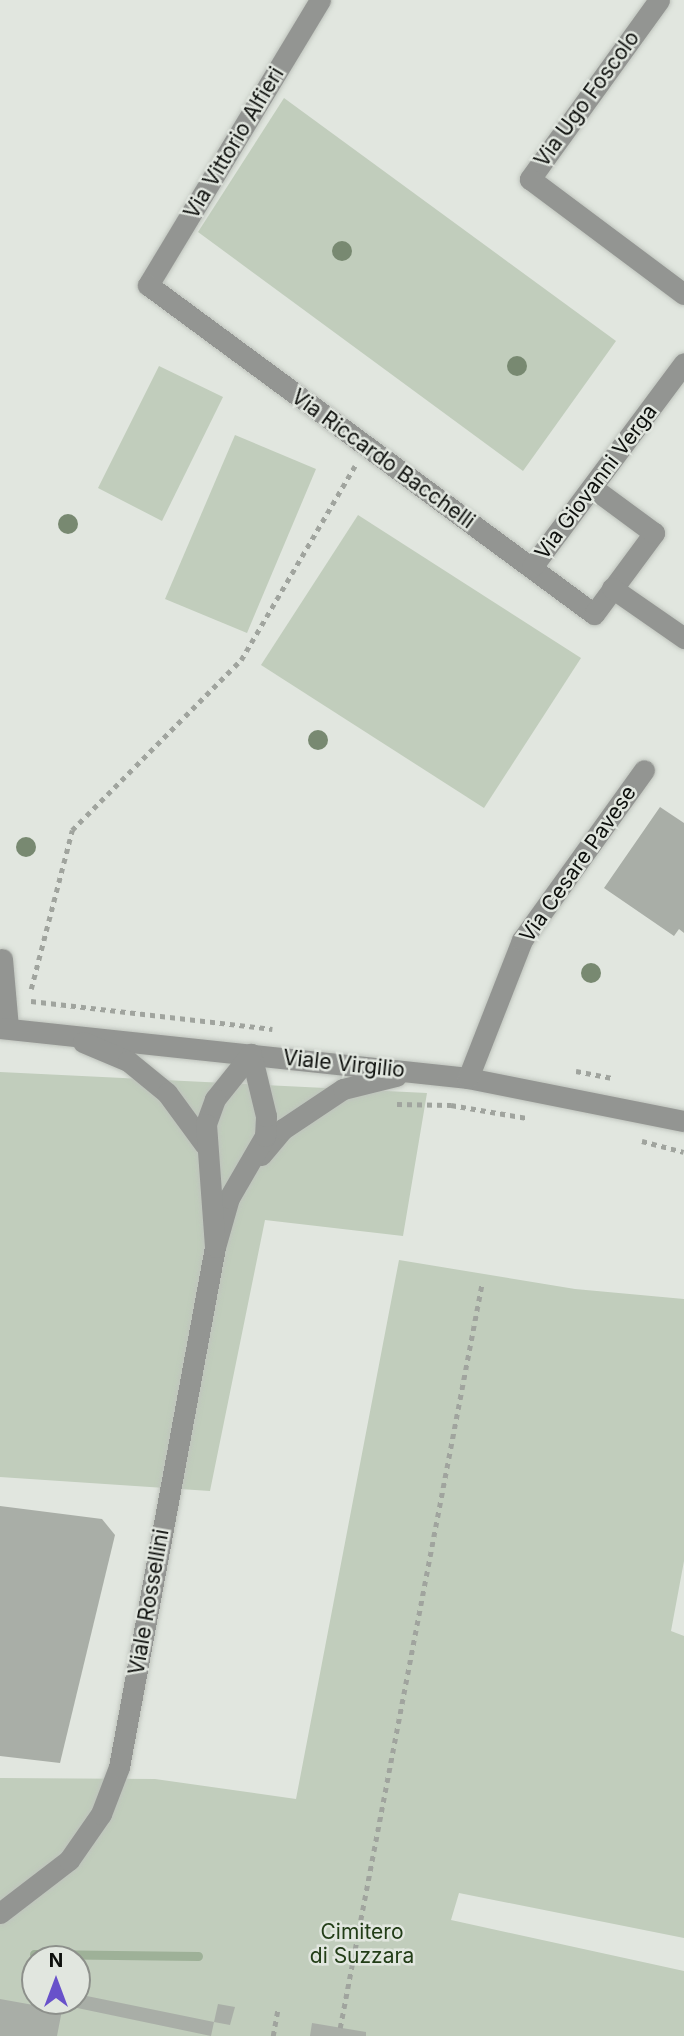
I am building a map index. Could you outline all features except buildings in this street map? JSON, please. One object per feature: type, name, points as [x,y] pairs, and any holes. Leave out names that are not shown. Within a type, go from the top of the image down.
[{"type":"street","name":"Via Vittorio Alfieri","points":[[148,285],[320,0]]},
{"type":"street","name":"Via Ugo Foscolo","points":[[659,0],[530,179],[684,294]]},
{"type":"street","name":"Via Riccardo Bacchelli","points":[[148,285],[594,614],[612,588]]},
{"type":"street","name":"Via Giovanni Verga","points":[[532,567],[684,363]]},
{"type":"street","points":[[593,488],[654,533],[612,588],[684,638]]},
{"type":"street","name":"Via Cesare Pavese","points":[[468,1078],[522,940],[645,770]]},
{"type":"street","points":[[2,959],[10,1028]]},
{"type":"street","name":"Viale Virgilio","points":[[10,1028],[468,1078],[684,1121]]},
{"type":"street","points":[[61,1033],[128,1061],[167,1093],[208,1150]]},
{"type":"street","points":[[215,1247],[206,1124],[215,1099],[251,1054]]},
{"type":"street","points":[[251,1054],[266,1116],[265,1136],[251,1167]]},
{"type":"street","points":[[215,1247],[229,1198],[283,1129],[343,1089],[412,1072]]},
{"type":"street","name":"Viale Rossellini","points":[[0,1913],[69,1860],[101,1814],[119,1767],[215,1247]]},
{"type":"path","points":[[10,1028],[72,830],[241,660],[366,448]]},
{"type":"path","points":[[340,2028],[482,1283]]},
{"type":"path","points":[[273,2036],[278,2009]]},
{"type":"green space","points":[[284,98],[616,341],[523,471],[198,232]]},
{"type":"green space","points":[[159,366],[223,397],[162,521],[98,488]]},
{"type":"green space","points":[[235,435],[316,469],[247,633],[165,599]]},
{"type":"green space","points":[[358,515],[581,658],[484,808],[261,665]]},
{"type":"green space","points":[[0,1072],[427,1093],[403,1236],[265,1220],[210,1491],[0,1477]]},
{"type":"green space","name":"Cimitero di Suzzara","points":[[399,1260],[575,1289],[684,1299],[684,1561],[671,1631],[684,1636],[684,1938],[459,1893],[451,1920],[684,1971],[684,2036],[0,2036],[0,1778],[155,1779],[296,1799]]},
{"type":"waterway","points":[[91,1955],[198,1956]]}]
